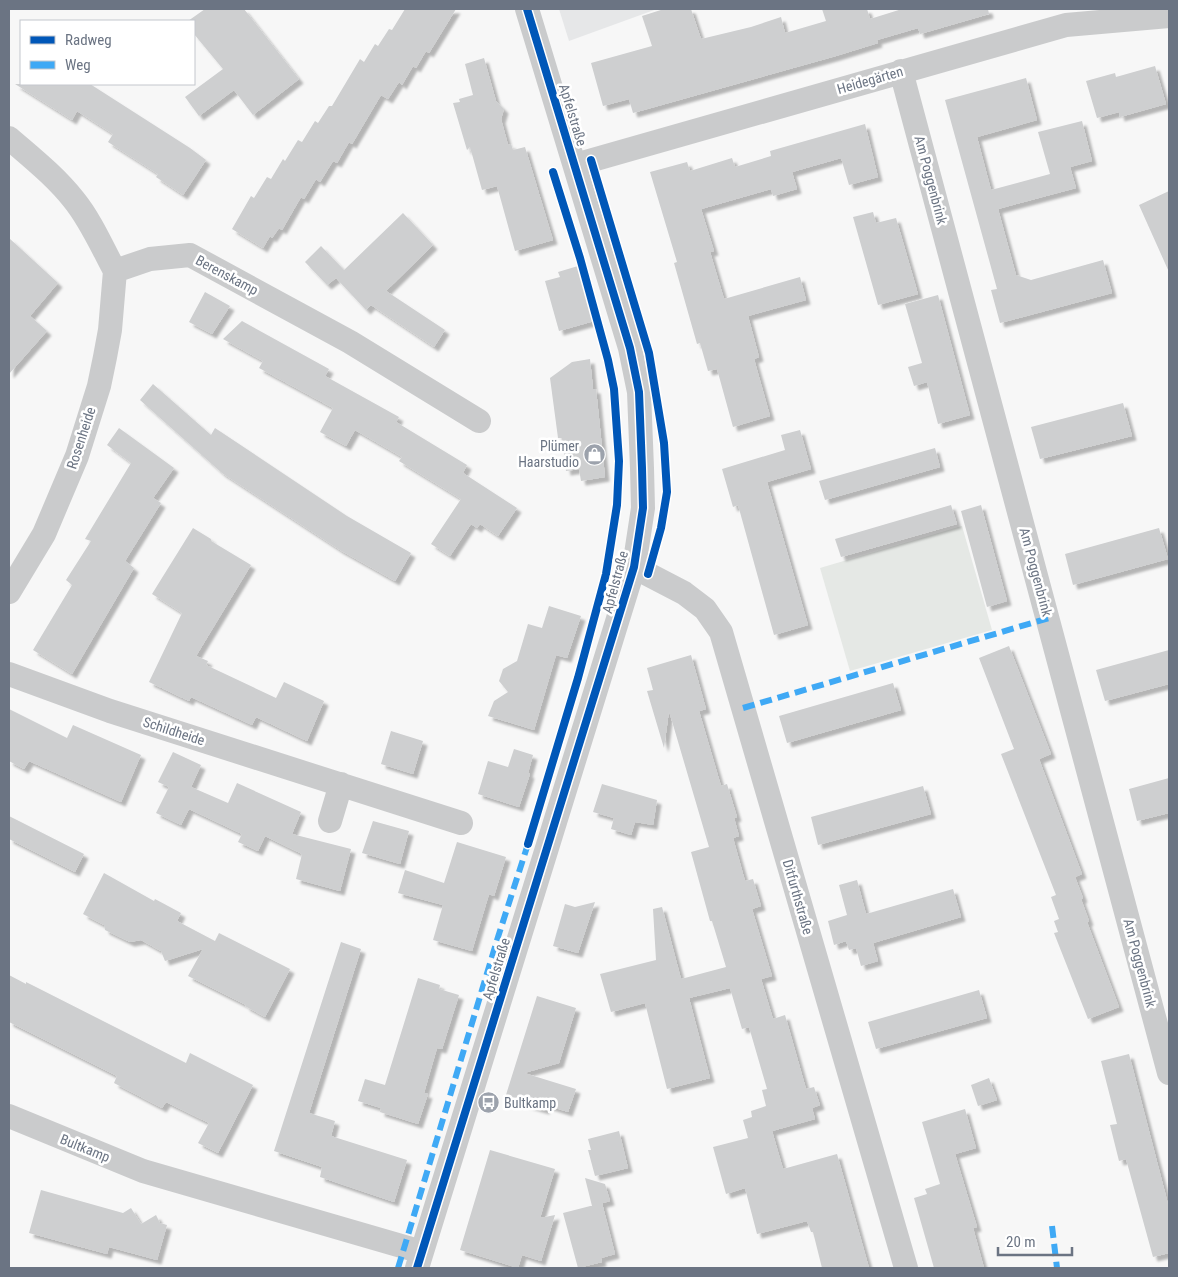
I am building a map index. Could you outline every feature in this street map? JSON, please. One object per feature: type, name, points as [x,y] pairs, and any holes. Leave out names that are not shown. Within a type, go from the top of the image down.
[{"type":"street","name":"Apfelstraße","points":[[419,1260],[634,567],[643,508],[639,392],[630,348],[527,9]]},
{"type":"street","name":"Heidegärten","points":[[575,165],[1066,25],[1169,16]]},
{"type":"street","name":"Am Poggenbrink","points":[[901,71],[1169,1073]]},
{"type":"street","points":[[9,138],[52,174],[75,201],[90,224],[115,271]]},
{"type":"street","name":"Berenskamp","points":[[115,271],[150,259],[190,254],[350,342],[479,421]]},
{"type":"street","name":"Rosenheide","points":[[9,592],[44,534],[77,456],[99,386],[105,357],[110,330],[115,271]]},
{"type":"street","name":"Ditfurthstraße","points":[[634,567],[684,593],[705,609],[720,632],[906,1268]]},
{"type":"street","name":"Schildheide","points":[[9,674],[110,711],[461,823]]},
{"type":"street","points":[[330,821],[341,784]]},
{"type":"street","name":"Bultkamp","points":[[10,1120],[143,1171],[419,1260]]},
{"type":"shaded area","points":[[559,9],[657,9],[569,41]]},
{"type":"shaded area","points":[[962,526],[992,630],[850,671],[820,568]]},
{"type":"building","points":[[205,9],[244,9],[299,79],[253,115],[234,90],[199,116],[185,97],[223,69],[195,35],[195,20],[189,20]]},
{"type":"building","points":[[405,9],[456,9],[429,53],[426,51],[416,68],[413,66],[402,85],[399,82],[388,99],[381,95],[352,144],[349,142],[337,163],[333,161],[320,182],[316,179],[304,199],[301,197],[282,230],[279,228],[272,238],[270,236],[263,248],[232,229],[251,196],[254,198],[267,177],[271,179],[283,159],[285,161],[298,140],[302,142],[315,121],[318,123],[329,106],[332,106],[360,59],[364,62],[375,44],[378,46],[389,29],[392,30]]},
{"type":"building","points":[[664,9],[691,9],[701,39],[751,27],[781,17],[785,33],[826,21],[822,9],[867,9],[870,19],[902,9],[988,9],[989,14],[920,34],[918,28],[877,40],[878,43],[836,56],[633,113],[629,99],[603,106],[591,63],[652,46],[642,16]]},
{"type":"building","points":[[484,58],[496,101],[504,109],[501,119],[508,145],[511,144],[513,150],[525,147],[553,240],[515,251],[497,186],[482,190],[470,147],[467,150],[453,103],[460,102],[459,99],[473,95],[465,64]]},
{"type":"building","points":[[1155,66],[1166,104],[1120,117],[1119,112],[1097,118],[1086,81],[1115,73],[1116,77]]},
{"type":"building","points":[[1026,78],[1037,120],[977,137],[991,190],[1050,174],[1038,132],[1082,121],[1092,161],[1070,167],[1076,188],[998,209],[1016,275],[1031,280],[1103,260],[1112,293],[1000,323],[991,290],[997,289],[945,100]]},
{"type":"building","points":[[15,84],[92,85],[206,160],[183,195],[156,177],[158,174],[108,142],[113,134],[77,111],[72,120]]},
{"type":"building","points":[[865,124],[878,177],[849,185],[841,158],[792,172],[797,189],[773,196],[771,189],[701,209],[714,251],[710,252],[724,299],[800,277],[806,300],[748,316],[759,357],[754,359],[770,416],[733,427],[717,369],[708,371],[700,343],[697,344],[674,263],[677,262],[650,172],[687,162],[690,171],[732,158],[735,167],[771,156],[770,151]]},
{"type":"building","points":[[1169,191],[1169,272],[1139,205]]},
{"type":"building","points":[[873,212],[876,223],[896,218],[918,294],[878,305],[853,217]]},
{"type":"building","points":[[403,213],[433,245],[386,291],[445,330],[434,347],[371,305],[366,310],[336,278],[327,285],[305,262],[321,246],[344,270]]},
{"type":"building","points":[[9,238],[58,283],[30,316],[47,331],[9,374]]},
{"type":"building","points":[[578,266],[594,321],[559,331],[545,281],[560,277],[558,272]]},
{"type":"building","points":[[205,292],[230,306],[212,334],[189,322]]},
{"type":"building","points":[[938,295],[970,415],[938,424],[927,382],[914,386],[908,367],[922,363],[905,304]]},
{"type":"building","points":[[242,321],[329,369],[325,376],[399,417],[396,422],[467,465],[463,473],[517,508],[498,536],[480,524],[477,528],[471,524],[450,556],[431,544],[461,499],[399,461],[402,457],[355,430],[346,446],[320,432],[333,408],[259,368],[263,361],[223,339]]},
{"type":"building","points":[[590,359],[593,389],[596,389],[605,477],[581,481],[579,469],[566,471],[562,438],[558,438],[550,378],[572,362]]},
{"type":"building","points":[[153,384],[211,435],[215,428],[347,516],[411,553],[395,581],[340,550],[222,473],[140,400]]},
{"type":"building","points":[[1123,403],[1132,436],[1040,459],[1031,427]]},
{"type":"building","points":[[119,428],[174,468],[153,498],[161,503],[125,561],[134,568],[72,674],[33,650],[72,585],[66,580],[91,541],[85,539],[131,463],[107,445]]},
{"type":"building","points":[[800,430],[811,469],[767,482],[808,625],[774,635],[738,505],[733,507],[722,469],[785,450],[781,435]]},
{"type":"building","points":[[935,448],[940,467],[825,500],[819,481]]},
{"type":"building","points":[[951,505],[957,524],[841,557],[835,539]]},
{"type":"building","points":[[981,505],[1007,601],[987,607],[961,511]]},
{"type":"building","points":[[193,528],[251,565],[196,656],[208,661],[206,665],[276,698],[284,682],[324,701],[307,741],[256,717],[252,725],[191,697],[189,701],[149,682],[182,613],[152,594]]},
{"type":"building","points":[[1159,528],[1168,559],[1073,585],[1065,554]]},
{"type":"building","points":[[549,606],[581,616],[567,658],[556,655],[534,730],[488,716],[494,701],[508,692],[499,681],[503,669],[517,661],[528,624],[542,628]]},
{"type":"building","points":[[1009,646],[1051,754],[1039,759],[1082,874],[1075,877],[1083,898],[1081,899],[1089,921],[1087,922],[1119,1007],[1088,1019],[1054,933],[1058,932],[1054,921],[1059,919],[1051,897],[1056,895],[1001,754],[1014,749],[979,658]]},
{"type":"building","points":[[1169,650],[1169,684],[1105,701],[1096,670]]},
{"type":"building","points":[[691,655],[706,709],[699,711],[721,786],[727,784],[737,817],[734,818],[739,836],[733,838],[745,881],[753,879],[761,906],[752,909],[772,976],[761,979],[773,1019],[785,1015],[806,1089],[814,1087],[820,1105],[812,1108],[815,1119],[772,1131],[783,1169],[837,1154],[869,1268],[822,1268],[813,1232],[811,1232],[807,1221],[757,1234],[745,1188],[726,1194],[713,1147],[748,1138],[743,1120],[752,1117],[751,1111],[766,1106],[762,1090],[767,1089],[749,1027],[742,1029],[730,988],[689,998],[710,1078],[667,1089],[645,1003],[611,1012],[600,974],[656,960],[653,909],[662,907],[681,979],[726,967],[712,921],[710,921],[691,852],[709,847],[669,711],[664,748],[647,691],[653,690],[647,668]]},
{"type":"building","points":[[893,683],[901,710],[787,743],[779,716]]},
{"type":"building","points":[[9,709],[67,738],[73,725],[141,755],[121,802],[29,761],[24,769],[9,761]]},
{"type":"building","points":[[391,731],[423,741],[413,774],[381,764]]},
{"type":"building","points":[[514,749],[533,755],[528,773],[530,774],[519,807],[478,794],[488,761],[508,767]]},
{"type":"building","points":[[173,752],[201,765],[191,787],[228,803],[237,783],[301,812],[292,834],[351,849],[340,891],[296,879],[302,854],[265,836],[258,851],[238,842],[242,834],[189,809],[181,825],[156,813],[169,787],[158,782]]},
{"type":"building","points":[[1169,778],[1169,813],[1137,821],[1129,789]]},
{"type":"building","points":[[602,784],[657,800],[653,825],[635,822],[631,835],[611,829],[614,818],[593,812]]},
{"type":"building","points":[[923,786],[931,814],[818,845],[811,817]]},
{"type":"building","points":[[9,816],[84,854],[75,872],[9,839]]},
{"type":"building","points":[[373,821],[409,831],[400,864],[362,853]]},
{"type":"building","points":[[457,842],[506,857],[494,896],[489,894],[472,951],[433,940],[443,905],[398,893],[405,870],[444,883]]},
{"type":"building","points":[[104,873],[154,901],[155,899],[181,913],[177,921],[215,941],[219,933],[290,969],[265,1017],[246,1005],[188,976],[203,949],[165,961],[161,951],[141,940],[130,942],[105,930],[104,925],[83,914]]},
{"type":"building","points":[[857,880],[866,914],[953,889],[961,917],[873,943],[878,961],[861,966],[856,948],[849,950],[846,941],[834,945],[828,921],[847,915],[839,885]]},
{"type":"building","points":[[595,902],[578,953],[553,946],[565,904],[575,907]]},
{"type":"building","points":[[341,942],[361,949],[309,1113],[335,1121],[331,1136],[407,1160],[394,1202],[320,1177],[322,1167],[274,1151]]},
{"type":"building","points":[[9,975],[186,1063],[190,1053],[253,1085],[218,1153],[198,1143],[209,1123],[166,1102],[162,1108],[114,1083],[117,1076],[9,1022]]},
{"type":"building","points":[[418,978],[440,985],[439,989],[459,995],[442,1049],[437,1048],[424,1093],[428,1094],[418,1124],[380,1112],[381,1108],[358,1101],[365,1079],[385,1085]]},
{"type":"building","points":[[979,990],[987,1018],[876,1049],[868,1022]]},
{"type":"building","points":[[537,996],[576,1008],[559,1063],[524,1073],[576,1089],[568,1112],[546,1105],[545,1110],[505,1098]]},
{"type":"building","points":[[1129,1054],[1169,1208],[1169,1253],[1153,1257],[1126,1159],[1119,1161],[1110,1125],[1117,1124],[1101,1061]]},
{"type":"building","points":[[989,1078],[997,1100],[978,1106],[971,1085]]},
{"type":"building","points":[[965,1109],[976,1148],[955,1154],[977,1227],[973,1228],[984,1268],[934,1268],[914,1198],[927,1194],[925,1189],[940,1184],[922,1122]]},
{"type":"building","points":[[619,1131],[628,1168],[595,1176],[588,1150],[591,1150],[588,1139]]},
{"type":"building","points":[[490,1150],[555,1169],[540,1218],[555,1215],[541,1261],[522,1255],[518,1268],[460,1250]]},
{"type":"building","points":[[585,1178],[605,1184],[610,1201],[592,1206]]},
{"type":"building","points":[[41,1190],[123,1213],[131,1208],[141,1224],[156,1215],[160,1223],[167,1225],[157,1260],[109,1247],[107,1254],[29,1233]]},
{"type":"building","points":[[602,1203],[615,1254],[601,1258],[602,1262],[578,1268],[563,1213]]},
{"type":"marked path","points":[[743,708],[1049,618]]},
{"type":"marked path","points":[[398,1268],[528,844]]},
{"type":"marked path","points":[[1052,1226],[1057,1268]]},
{"type":"cycle path","points":[[417,1268],[634,567],[643,508],[639,392],[630,348],[527,9]]},
{"type":"cycle path","points":[[591,160],[649,353],[664,443],[667,492],[661,528],[648,574]]},
{"type":"cycle path","points":[[528,844],[578,678],[606,574],[617,505],[619,461],[614,389],[608,360],[580,258],[553,172]]},
{"type":"place","name":"Plümer Haarstudio","points":[[595,454]]},
{"type":"place","name":"Bultkamp","points":[[488,1103]]}]
